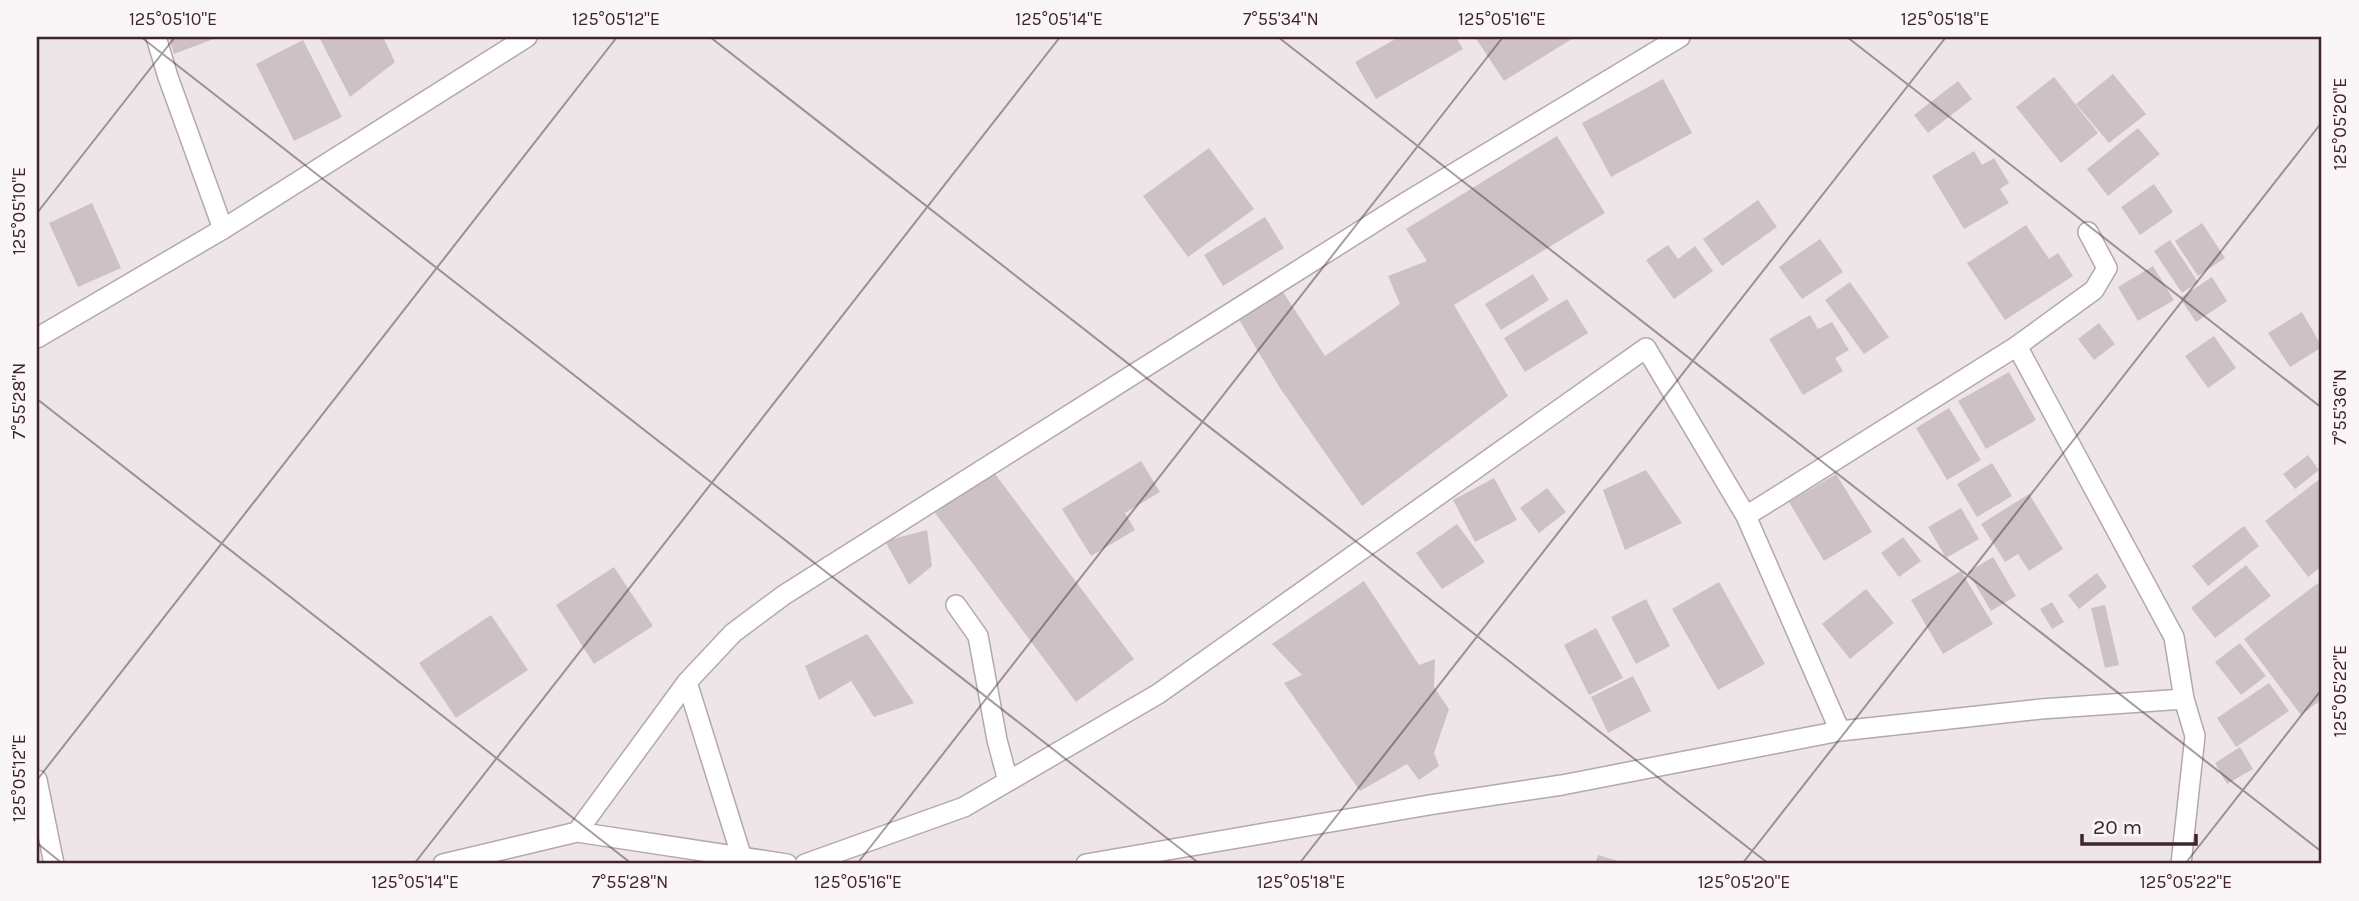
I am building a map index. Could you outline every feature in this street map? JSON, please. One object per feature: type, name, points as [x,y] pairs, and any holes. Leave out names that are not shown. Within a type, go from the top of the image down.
[{"type":"street","points":[[156,37],[167,77],[223,229]]},
{"type":"street","points":[[37,338],[223,229],[527,37]]},
{"type":"street","points":[[577,832],[687,682],[733,633],[784,595],[1373,223],[1680,37]]},
{"type":"street","points":[[1746,516],[2017,346],[2094,290],[2107,268],[2088,232]]},
{"type":"street","points":[[2017,346],[2174,637],[2184,699],[2195,736],[2181,864]]},
{"type":"street","points":[[804,864],[964,807],[1158,694],[1646,348],[1746,516],[1840,731]]},
{"type":"street","points":[[956,605],[978,636],[997,740],[1008,781]]},
{"type":"street","points":[[687,682],[742,858]]},
{"type":"street","points":[[1086,864],[1562,785],[1840,731],[2041,709],[2184,699]]},
{"type":"street","points":[[37,780],[54,864]]},
{"type":"street","points":[[443,864],[577,832],[788,864]]},
{"type":"building","points":[[169,37],[219,37],[174,54]]},
{"type":"building","points":[[319,37],[383,37],[395,62],[350,97]]},
{"type":"building","points":[[1399,37],[1456,37],[1463,49],[1376,99],[1355,62]]},
{"type":"building","points":[[1475,37],[1575,37],[1504,81]]},
{"type":"building","points":[[303,40],[342,117],[294,141],[256,64]]},
{"type":"building","points":[[2113,74],[2146,114],[2109,143],[2076,104]]},
{"type":"building","points":[[2054,77],[2098,133],[2061,163],[2016,107]]},
{"type":"building","points":[[1663,79],[1692,133],[1611,177],[1582,123]]},
{"type":"building","points":[[1958,81],[1972,99],[1928,133],[1914,115]]},
{"type":"building","points":[[2138,128],[2160,154],[2108,196],[2087,169]]},
{"type":"building","points":[[1557,136],[1605,213],[1454,305],[1508,396],[1362,506],[1280,388],[1238,318],[1283,292],[1325,356],[1400,304],[1388,276],[1427,261],[1406,229]]},
{"type":"building","points":[[1209,148],[1254,209],[1188,257],[1143,196]]},
{"type":"building","points":[[1974,151],[1982,165],[1994,158],[2009,183],[2000,189],[2009,203],[1964,229],[1932,176]]},
{"type":"building","points":[[2154,184],[2173,212],[2140,235],[2121,207]]},
{"type":"building","points":[[1758,200],[1777,227],[1722,266],[1703,239]]},
{"type":"building","points":[[92,203],[121,268],[78,287],[49,223]]},
{"type":"building","points":[[1265,217],[1284,248],[1223,286],[1204,255]]},
{"type":"building","points":[[2202,223],[2225,258],[2198,276],[2175,241]]},
{"type":"building","points":[[2026,225],[2049,259],[2058,253],[2073,276],[2005,320],[1967,263]]},
{"type":"building","points":[[1820,239],[1843,272],[1802,299],[1779,267]]},
{"type":"building","points":[[2170,240],[2198,282],[2182,293],[2154,251]]},
{"type":"building","points":[[1668,245],[1678,259],[1695,246],[1713,271],[1674,299],[1646,260]]},
{"type":"building","points":[[2153,266],[2174,300],[2138,321],[2118,287]]},
{"type":"building","points":[[1533,274],[1549,300],[1501,330],[1485,304]]},
{"type":"building","points":[[2212,277],[2227,301],[2196,322],[2180,298]]},
{"type":"building","points":[[1850,282],[1889,337],[1864,354],[1825,300]]},
{"type":"building","points":[[1567,299],[1588,333],[1525,372],[1504,338]]},
{"type":"building","points":[[2302,312],[2322,347],[2290,367],[2268,333]]},
{"type":"building","points":[[1810,315],[1818,329],[1832,322],[1849,350],[1835,358],[1843,371],[1803,395],[1769,339]]},
{"type":"building","points":[[2099,323],[2115,344],[2094,360],[2078,339]]},
{"type":"building","points":[[2214,336],[2236,368],[2208,388],[2185,356]]},
{"type":"building","points":[[2009,372],[2036,420],[1986,449],[1958,401]]},
{"type":"building","points":[[1949,408],[1981,460],[1947,480],[1916,428]]},
{"type":"building","points":[[2308,455],[2319,470],[2295,489],[2283,474]]},
{"type":"building","points":[[1141,461],[1160,492],[1125,513],[1135,530],[1091,556],[1062,509]]},
{"type":"building","points":[[1992,463],[2012,496],[1977,517],[1957,484]]},
{"type":"building","points":[[992,470],[1134,659],[1076,702],[935,513]]},
{"type":"building","points":[[1646,470],[1682,523],[1625,550],[1603,490]]},
{"type":"building","points":[[1836,474],[1872,532],[1824,561],[1789,502]]},
{"type":"building","points":[[1494,478],[1517,520],[1475,542],[1453,500]]},
{"type":"building","points":[[2321,478],[2322,566],[2308,577],[2265,521]]},
{"type":"building","points":[[1547,488],[1566,512],[1539,533],[1520,508]]},
{"type":"building","points":[[2029,494],[2063,549],[2029,571],[2018,554],[2005,562],[1981,524]]},
{"type":"building","points":[[1961,508],[1979,539],[1946,558],[1928,527]]},
{"type":"building","points":[[1457,524],[1485,562],[1442,589],[1416,553]]},
{"type":"building","points":[[2244,526],[2259,546],[2208,586],[2192,566]]},
{"type":"building","points":[[927,530],[932,566],[909,585],[885,541]]},
{"type":"building","points":[[1903,537],[1921,561],[1899,577],[1881,553]]},
{"type":"building","points":[[1993,557],[2016,596],[1991,611],[1968,572]]},
{"type":"building","points":[[2246,565],[2271,596],[2215,638],[2191,608]]},
{"type":"building","points":[[614,567],[653,626],[594,664],[556,605]]},
{"type":"building","points":[[1961,571],[1993,624],[1943,654],[1911,600]]},
{"type":"building","points":[[2097,573],[2107,587],[2079,609],[2068,595]]},
{"type":"building","points":[[1364,581],[1419,665],[1435,659],[1434,687],[1449,709],[1434,753],[1439,766],[1419,780],[1407,764],[1360,791],[1284,683],[1302,675],[1272,644]]},
{"type":"building","points":[[1719,582],[1765,664],[1718,690],[1672,609]]},
{"type":"building","points":[[2318,583],[2322,589],[2322,699],[2301,715],[2244,639]]},
{"type":"building","points":[[1866,589],[1894,623],[1850,659],[1822,624]]},
{"type":"building","points":[[1646,599],[1670,646],[1636,664],[1611,617]]},
{"type":"building","points":[[2052,602],[2064,622],[2052,629],[2040,609]]},
{"type":"building","points":[[2105,605],[2119,665],[2105,668],[2091,608]]},
{"type":"building","points":[[491,615],[528,670],[456,718],[419,663]]},
{"type":"building","points":[[1596,628],[1623,678],[1589,695],[1564,645]]},
{"type":"building","points":[[867,634],[914,703],[874,717],[851,681],[819,700],[805,666]]},
{"type":"building","points":[[2240,643],[2266,676],[2241,695],[2215,662]]},
{"type":"building","points":[[1633,676],[1651,711],[1608,733],[1591,697]]},
{"type":"building","points":[[2269,683],[2289,711],[2236,747],[2217,718]]},
{"type":"building","points":[[2240,747],[2253,769],[2227,784],[2215,763]]},
{"type":"building","points":[[1598,855],[1628,864],[1595,864]]}]
